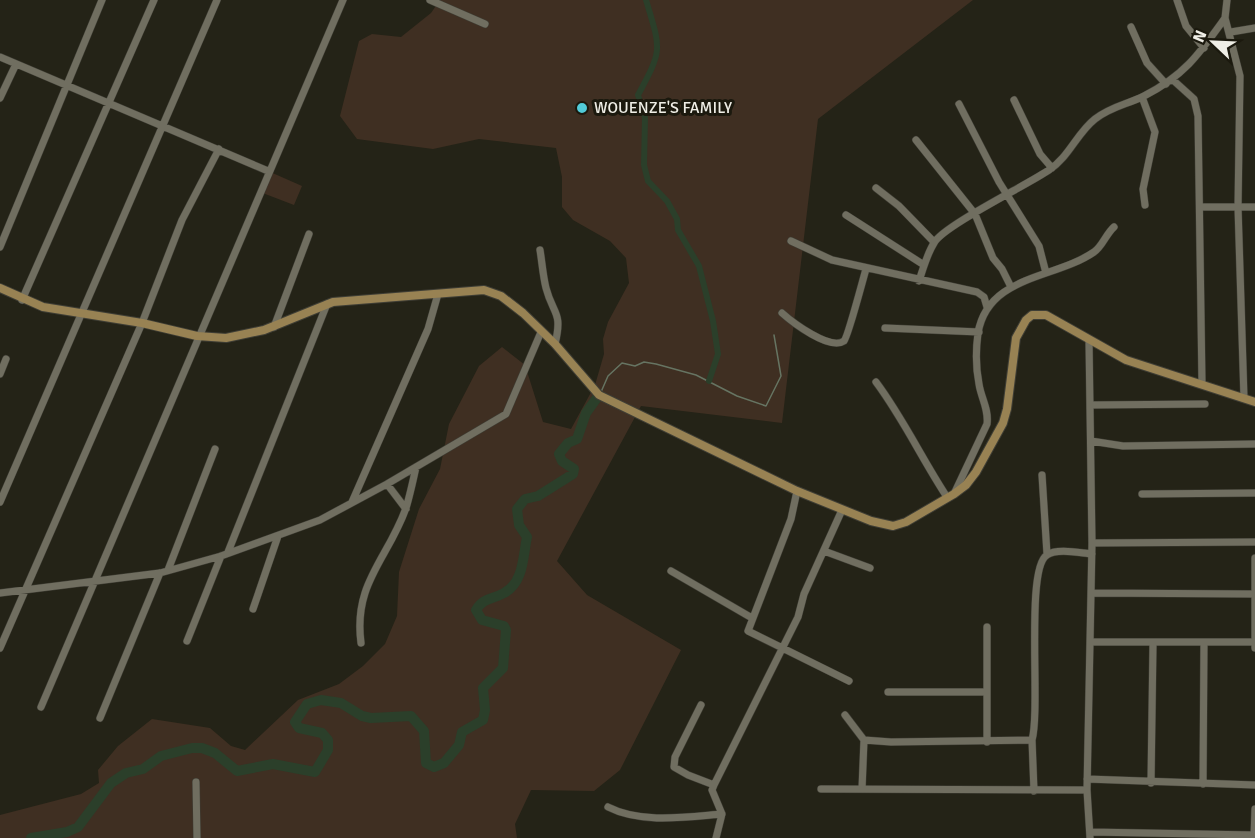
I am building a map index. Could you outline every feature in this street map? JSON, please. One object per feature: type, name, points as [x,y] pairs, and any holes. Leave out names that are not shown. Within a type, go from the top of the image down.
[{"type":"main road","points":[[0,288],[22,300],[44,307],[142,323],[197,336],[226,338],[274,327],[327,303],[362,298],[472,290],[501,296],[555,344],[598,396],[797,491],[842,510],[892,526],[906,522],[966,485],[976,472],[1003,423],[1016,338],[1026,320],[1032,315],[1046,315],[1126,360],[1255,402]]},
{"type":"street","points":[[0,247],[102,0]]},
{"type":"street","points":[[22,300],[109,101],[127,66],[154,0]]},
{"type":"street","points":[[1,498],[217,0]]},
{"type":"street","points":[[41,707],[197,336],[221,288],[268,171],[343,0]]},
{"type":"street","points":[[430,0],[485,24]]},
{"type":"street","points":[[1177,0],[1186,26],[1204,48]]},
{"type":"street","points":[[1227,0],[1226,18],[1240,76],[1238,207],[1244,398]]},
{"type":"street","points":[[919,281],[934,242],[966,217],[1010,195],[1052,168],[1070,151],[1092,121],[1114,106],[1142,97],[1173,80],[1204,48],[1226,18]]},
{"type":"street","points":[[1131,27],[1148,63],[1166,84]]},
{"type":"street","points":[[1231,32],[1255,28]]},
{"type":"street","points":[[0,57],[109,101],[268,171]]},
{"type":"street","points":[[0,98],[16,64]]},
{"type":"street","points":[[1173,80],[1194,99],[1198,116],[1202,384]]},
{"type":"street","points":[[1142,97],[1155,132],[1143,189],[1145,205]]},
{"type":"street","points":[[1014,100],[1040,154],[1052,168]]},
{"type":"street","points":[[959,104],[999,182],[1010,195],[1039,246],[1046,273]]},
{"type":"street","points":[[916,140],[975,214],[993,258],[1002,269],[1011,287]]},
{"type":"street","points":[[0,648],[142,323],[182,220],[219,149]]},
{"type":"street","points":[[876,188],[899,206],[934,242]]},
{"type":"street","points":[[1201,207],[1255,207]]},
{"type":"street","points":[[846,215],[924,265]]},
{"type":"street","points":[[876,382],[900,415],[914,447],[950,495],[987,424],[988,416],[979,384],[979,332],[987,307],[1011,287],[1094,252],[1114,227]]},
{"type":"street","points":[[274,327],[309,234]]},
{"type":"street","points":[[790,241],[832,260],[977,292],[984,297],[987,307]]},
{"type":"street","points":[[540,250],[547,291],[558,315],[559,327],[555,344]]},
{"type":"street","points":[[782,313],[804,331],[837,343],[844,340],[851,330],[852,314],[866,269]]},
{"type":"street","points":[[352,502],[428,329],[438,294]]},
{"type":"street","points":[[187,641],[225,554],[327,303]]},
{"type":"street","points":[[885,328],[979,332]]},
{"type":"street","points":[[0,592],[24,591],[159,573],[225,554],[320,520],[387,484],[506,414],[541,332]]},
{"type":"street","points":[[1089,341],[1092,554],[1087,790],[1090,835],[1254,836],[1255,809]]},
{"type":"street","points":[[0,374],[6,359]]},
{"type":"street","points":[[1090,405],[1204,404]]},
{"type":"street","points":[[1091,441],[1123,446],[1255,444]]},
{"type":"street","points":[[168,570],[215,449]]},
{"type":"street","points":[[360,643],[359,616],[364,590],[406,509],[416,467]]},
{"type":"street","points":[[1042,475],[1047,554]]},
{"type":"street","points":[[387,484],[406,509]]},
{"type":"street","points":[[797,491],[774,565],[748,628],[750,634],[849,681]]},
{"type":"street","points":[[1142,494],[1255,493]]},
{"type":"street","points":[[716,838],[722,814],[712,790],[782,649],[842,510]]},
{"type":"street","points":[[253,609],[278,536]]},
{"type":"street","points":[[1092,543],[1255,542]]},
{"type":"street","points":[[824,551],[870,568]]},
{"type":"street","points":[[1034,791],[1032,740],[1036,576],[1047,554],[1092,554]]},
{"type":"street","points":[[1255,558],[1253,594],[1255,648]]},
{"type":"street","points":[[671,571],[752,618]]},
{"type":"street","points":[[100,718],[159,573]]},
{"type":"street","points":[[1091,592],[1253,594]]},
{"type":"street","points":[[987,627],[987,742]]},
{"type":"street","points":[[1090,642],[1153,644],[1255,642]]},
{"type":"street","points":[[1203,784],[1204,642]]},
{"type":"street","points":[[1151,783],[1153,644]]},
{"type":"street","points":[[888,692],[986,692]]},
{"type":"street","points":[[701,705],[675,757],[674,767],[714,785]]},
{"type":"street","points":[[845,715],[864,740],[861,789]]},
{"type":"street","points":[[864,740],[987,742],[1032,740]]},
{"type":"street","points":[[1087,780],[1255,785]]},
{"type":"street","points":[[196,782],[196,838]]},
{"type":"street","points":[[821,789],[1087,790]]},
{"type":"street","points":[[608,807],[622,814],[662,817],[722,814]]},
{"type":"shaded area","points":[[440,0],[973,0],[818,119],[782,423],[641,406],[557,561],[587,595],[681,650],[620,770],[594,791],[531,790],[515,824],[517,838],[0,838],[0,815],[81,794],[99,783],[98,770],[118,746],[152,719],[210,728],[231,746],[245,750],[298,700],[339,684],[363,666],[385,644],[397,616],[399,572],[419,509],[440,469],[449,424],[479,366],[502,347],[525,365],[543,422],[571,429],[595,385],[604,354],[603,339],[608,322],[629,283],[626,258],[610,241],[573,220],[562,207],[562,177],[556,148],[479,139],[433,149],[357,139],[340,116],[359,41],[372,34],[401,37],[431,13]]},
{"type":"shaded area","points":[[268,171],[302,186],[294,205],[260,192]]},
{"type":"waterway","points":[[646,0],[655,29],[657,49],[652,68],[638,95],[645,118],[644,165],[648,181],[667,201],[677,219],[678,230],[699,266],[713,321],[718,354],[709,381]]},
{"type":"waterway","points":[[601,392],[608,376],[622,363],[635,366],[644,362],[696,375],[737,396],[766,406],[781,376],[774,335]]},
{"type":"waterway","points":[[31,838],[67,832],[78,827],[111,783],[126,773],[143,769],[161,756],[192,748],[202,748],[215,753],[237,771],[273,764],[315,772],[328,750],[328,740],[322,733],[299,728],[295,722],[307,704],[321,700],[341,703],[362,716],[371,718],[411,716],[424,731],[426,763],[434,767],[444,763],[459,745],[462,732],[483,720],[485,710],[483,688],[503,668],[506,630],[504,626],[482,620],[476,610],[485,601],[511,588],[519,576],[527,537],[519,525],[517,509],[525,499],[538,496],[573,474],[574,469],[562,461],[559,454],[568,443],[577,439],[586,413],[599,395]]},
{"type":"place","name":"WOUENZE'S FAMILY","points":[[582,108]]}]
